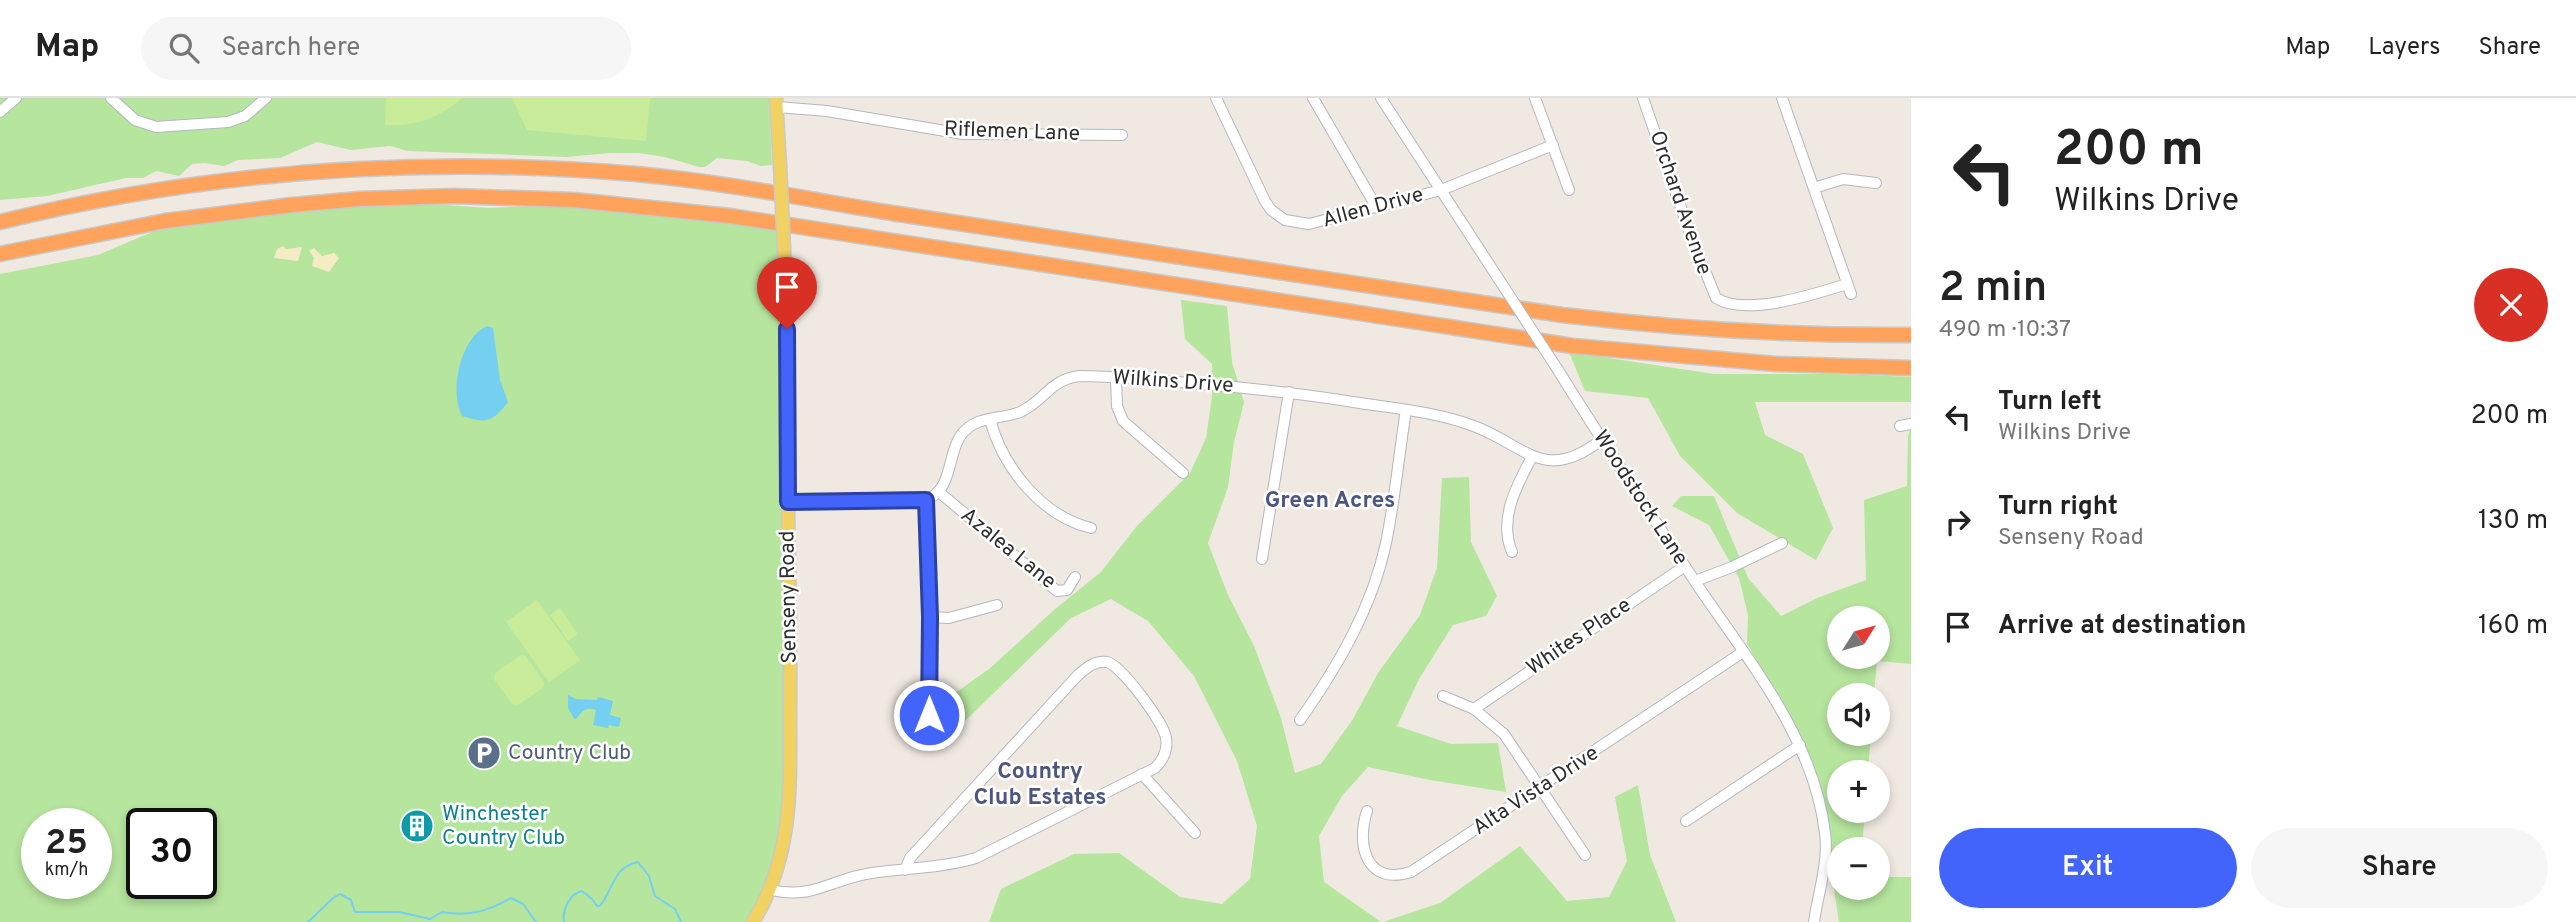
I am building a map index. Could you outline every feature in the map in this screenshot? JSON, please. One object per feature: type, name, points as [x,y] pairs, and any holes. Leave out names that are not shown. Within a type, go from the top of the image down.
[{"type":"highway","points":[[0,222],[120,197],[267,177],[398,168],[551,169],[661,177],[797,195],[892,213],[1562,315],[1664,326],[1798,335],[1911,335]]},
{"type":"highway","points":[[0,254],[165,221],[320,202],[454,196],[573,200],[730,216],[1573,346],[1693,359],[1911,368]]},
{"type":"main road","name":"Senseny Road","points":[[753,922],[771,890],[781,859],[789,802],[791,642],[788,344],[777,103]]},
{"type":"street","points":[[0,112],[16,98]]},
{"type":"street","points":[[111,98],[135,120],[156,127],[237,119],[252,112],[265,98]]},
{"type":"street","name":"Allen Drive","points":[[1216,98],[1265,201],[1277,215],[1293,223],[1309,224],[1441,190],[1553,145]]},
{"type":"street","points":[[1313,98],[1377,208]]},
{"type":"street","name":"Woodstock Lane","points":[[1381,98],[1601,440],[1743,652],[1800,745],[1813,779],[1826,840],[1814,922]]},
{"type":"street","points":[[1535,98],[1569,190]]},
{"type":"street","name":"Orchard Avenue","points":[[1643,98],[1689,231],[1716,298],[1731,303],[1765,303],[1849,289],[1814,188]]},
{"type":"street","points":[[1782,98],[1814,188],[1843,179],[1876,183]]},
{"type":"street","name":"Riflemen Lane","points":[[777,103],[963,134],[1122,135]]},
{"type":"street","name":"Wilkins Drive","points":[[939,492],[960,437],[970,426],[1021,411],[1062,380],[1079,376],[1289,392],[1441,416],[1476,426],[1532,457],[1560,461],[1580,454],[1601,440]]},
{"type":"street","points":[[1116,378],[1117,406],[1123,421],[1183,473]]},
{"type":"street","points":[[1262,559],[1289,392]]},
{"type":"street","points":[[1300,720],[1345,649],[1373,586],[1386,541],[1406,410]]},
{"type":"street","points":[[990,419],[1004,456],[1020,479],[1055,511],[1091,528]]},
{"type":"street","points":[[1900,426],[1911,424]]},
{"type":"street","points":[[1512,552],[1508,544],[1509,509],[1532,457]]},
{"type":"street","points":[[788,502],[926,500],[939,492]]},
{"type":"street","name":"Azalea Lane","points":[[939,492],[1058,591],[1067,590],[1075,577]]},
{"type":"street","points":[[926,500],[930,617],[929,715]]},
{"type":"street","points":[[1695,581],[1782,543]]},
{"type":"street","name":"Whites Place","points":[[1474,709],[1685,566]]},
{"type":"street","points":[[930,617],[949,618],[997,606]]},
{"type":"street","name":"Alta Vista Drive","points":[[1367,811],[1362,833],[1363,850],[1367,857],[1379,871],[1404,875],[1433,860],[1743,652]]},
{"type":"street","points":[[771,890],[809,892],[857,876],[944,866],[976,858],[1155,768],[1163,758],[1167,744],[1164,730],[1120,669],[1105,662],[1093,664],[1078,675],[918,849],[905,865],[905,870]]},
{"type":"street","points":[[1443,696],[1474,709],[1504,734],[1585,855]]},
{"type":"street","points":[[1686,821],[1800,745]]},
{"type":"street","points":[[1142,774],[1195,832]]},
{"type":"green space","points":[[0,98],[769,98],[772,165],[761,166],[747,161],[717,158],[705,167],[699,167],[639,153],[567,157],[408,151],[390,146],[351,150],[317,142],[280,158],[238,160],[224,166],[192,164],[179,176],[156,171],[143,178],[126,178],[47,196],[0,200]]},
{"type":"green space","points":[[386,98],[462,98],[426,120],[385,125]]},
{"type":"green space","points":[[512,98],[650,98],[646,141],[527,130]]},
{"type":"green space","name":"Winchester Country Club","points":[[359,199],[489,208],[611,202],[782,225],[787,825],[753,922],[0,922],[0,274],[98,255],[185,218]]},
{"type":"green space","points":[[1181,300],[1227,306],[1232,362],[1244,402],[1234,442],[1228,487],[1208,543],[1228,595],[1254,646],[1281,718],[1295,773],[1321,764],[1353,719],[1378,673],[1420,615],[1437,568],[1442,478],[1469,477],[1471,542],[1497,596],[1486,616],[1453,625],[1419,679],[1397,726],[1451,744],[1498,743],[1506,792],[1368,767],[1342,796],[1319,836],[1324,882],[1381,922],[989,922],[1001,889],[1074,854],[1119,853],[1180,897],[1222,904],[1250,879],[1257,826],[1237,761],[1194,676],[1148,621],[1111,599],[1071,618],[934,751],[910,725],[989,669],[1101,572],[1136,527],[1190,473],[1206,438],[1212,396],[1212,364],[1185,339]]},
{"type":"green space","points":[[1569,352],[1714,374],[1911,377],[1911,402],[1755,402],[1765,435],[1803,454],[1833,528],[1816,560],[1737,513],[1680,456],[1648,398],[1585,391]]},
{"type":"green space","points":[[1911,425],[1911,664],[1890,662],[1890,606],[1827,606],[1827,669],[1876,669],[1875,683],[1827,683],[1827,746],[1870,746],[1869,760],[1827,760],[1827,814],[1803,739],[1747,644],[1748,615],[1739,578],[1709,525],[1672,506],[1681,496],[1714,496],[1748,578],[1781,616],[1817,598],[1866,580],[1864,500],[1907,486],[1908,437]]},
{"type":"green space","points":[[537,600],[580,660],[549,682],[506,622]]},
{"type":"green space","points":[[560,608],[578,634],[568,641],[550,615]]},
{"type":"green space","points":[[521,655],[526,656],[544,682],[544,687],[518,705],[512,704],[494,679],[495,673]]},
{"type":"green space","points":[[1638,785],[1650,855],[1676,922],[1383,922],[1440,903],[1520,846],[1567,901],[1609,897],[1627,861],[1615,797]]},
{"type":"green space","points":[[1829,823],[1864,823],[1863,837],[1830,837]]},
{"type":"green space","points":[[1890,877],[1911,877],[1911,922],[1839,922],[1836,900],[1890,900]]},
{"type":"sand","points":[[283,246],[286,249],[302,247],[298,261],[274,258],[277,249]]},
{"type":"sand","points":[[314,248],[322,256],[334,253],[339,258],[329,272],[312,266],[314,258],[309,251]]},
{"type":"water","points":[[487,326],[493,328],[500,380],[508,402],[498,414],[488,420],[477,420],[462,416],[458,405],[457,380],[464,353],[470,342]]},
{"type":"water","points":[[568,695],[576,699],[597,700],[598,697],[613,701],[610,715],[621,718],[619,727],[593,725],[596,710],[592,709],[584,710],[575,720],[568,708]]},
{"type":"waterway","points":[[564,922],[565,908],[573,895],[582,891],[600,906],[618,874],[638,862],[649,876],[655,896],[675,909],[681,922]]},
{"type":"waterway","points":[[308,922],[340,894],[351,900],[355,912],[399,912],[430,919],[442,912],[478,912],[511,898],[523,904],[536,922]]},
{"type":"place","name":"Country Club","points":[[484,753]]},
{"type":"place","name":"Winchester Country Club","points":[[417,826]]},
{"type":"district","name":"Green Acres","points":[[1330,501]]},
{"type":"district","name":"Country Club Estates","points":[[1040,785]]},
{"type":"route","points":[[787,329],[788,502],[926,500],[930,617],[929,715]]}]
